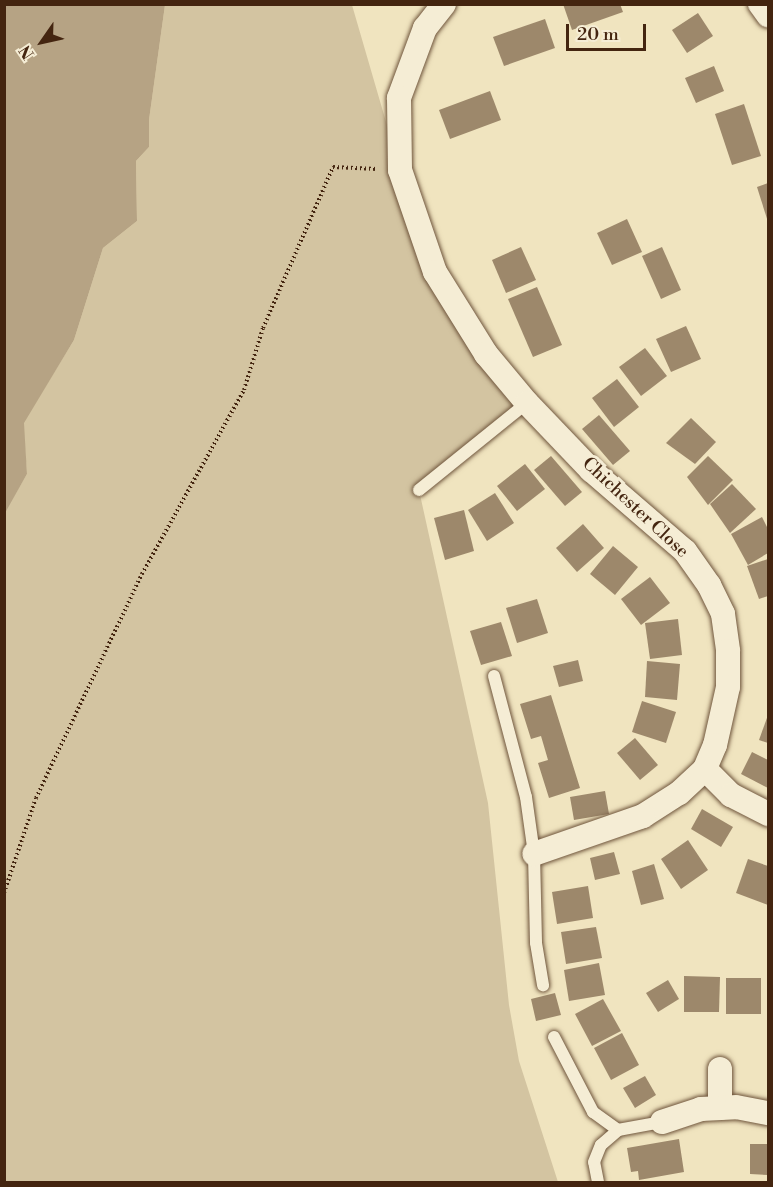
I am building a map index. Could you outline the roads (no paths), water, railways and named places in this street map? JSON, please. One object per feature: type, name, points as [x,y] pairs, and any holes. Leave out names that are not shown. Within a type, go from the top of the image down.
[{"type":"street","name":"Chichester Close","points":[[444,4],[425,28],[399,98],[400,170],[435,272],[486,354],[527,403],[591,470],[678,544],[709,585],[723,614],[728,687],[715,745],[705,769],[679,793],[643,816],[534,854]]},
{"type":"street","points":[[759,4],[768,15]]},
{"type":"street","points":[[705,769],[730,795],[768,814]]},
{"type":"street","points":[[720,1069],[720,1108]]},
{"type":"street","points":[[662,1122],[701,1109],[720,1108],[768,1113]]},
{"type":"lane","points":[[419,490],[527,403]]},
{"type":"lane","points":[[494,676],[526,797],[534,854],[536,943],[543,985]]},
{"type":"lane","points":[[554,1036],[593,1112],[618,1130]]},
{"type":"lane","points":[[598,1182],[594,1162],[602,1144],[618,1130],[662,1122]]}]
